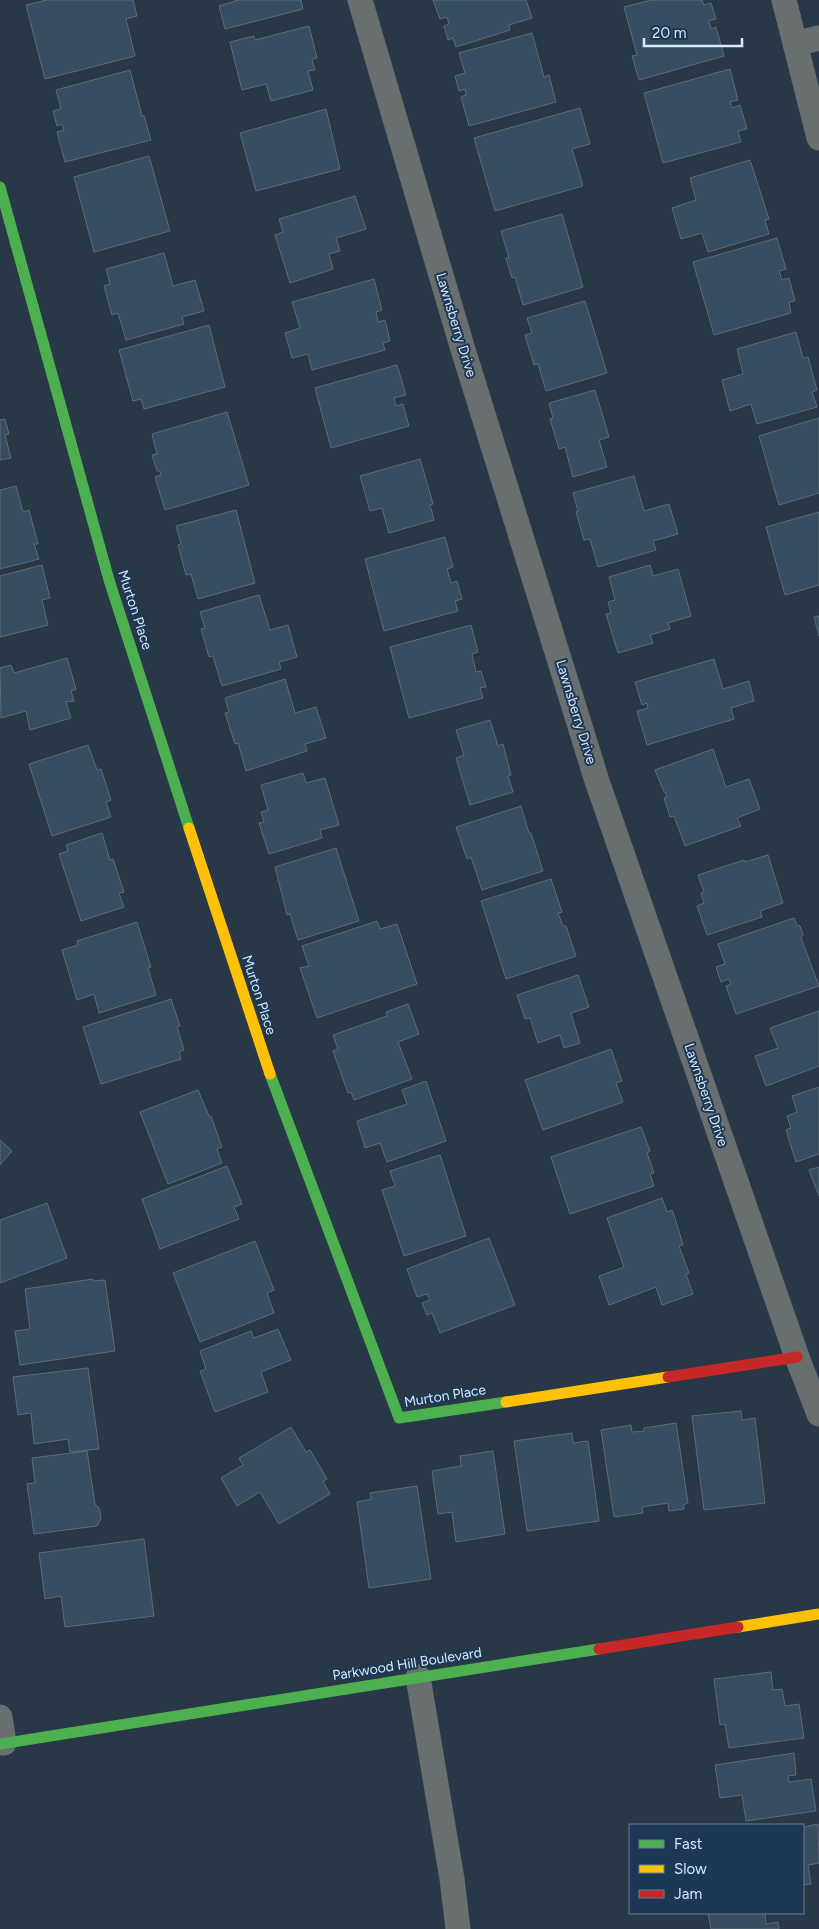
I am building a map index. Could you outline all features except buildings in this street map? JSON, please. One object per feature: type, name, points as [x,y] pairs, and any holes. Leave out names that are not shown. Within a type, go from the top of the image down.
[{"type":"street","name":"Lawnsberry Drive","points":[[360,0],[461,343],[597,782],[797,1357],[819,1414]]},
{"type":"street","points":[[784,0],[807,41],[819,138]]},
{"type":"street","name":"Murton Place","points":[[0,186],[112,590],[261,1050],[399,1418],[797,1357]]},
{"type":"street","name":"Parkwood Hill Boulevard","points":[[2,1743],[819,1614]]},
{"type":"street","points":[[418,1677],[452,1879],[458,1929]]},
{"type":"street","points":[[0,1717],[2,1743]]},
{"type":"traffic: fast","points":[[0,187],[109,580],[189,828]]},
{"type":"traffic: fast","points":[[270,1074],[399,1418],[506,1402]]},
{"type":"traffic: fast","points":[[0,1744],[599,1649]]},
{"type":"traffic: slow","points":[[189,828],[270,1074]]},
{"type":"traffic: slow","points":[[506,1402],[668,1377]]},
{"type":"traffic: slow","points":[[738,1627],[819,1614]]},
{"type":"traffic: jam","points":[[668,1377],[797,1357]]},
{"type":"traffic: jam","points":[[599,1649],[738,1627]]}]
